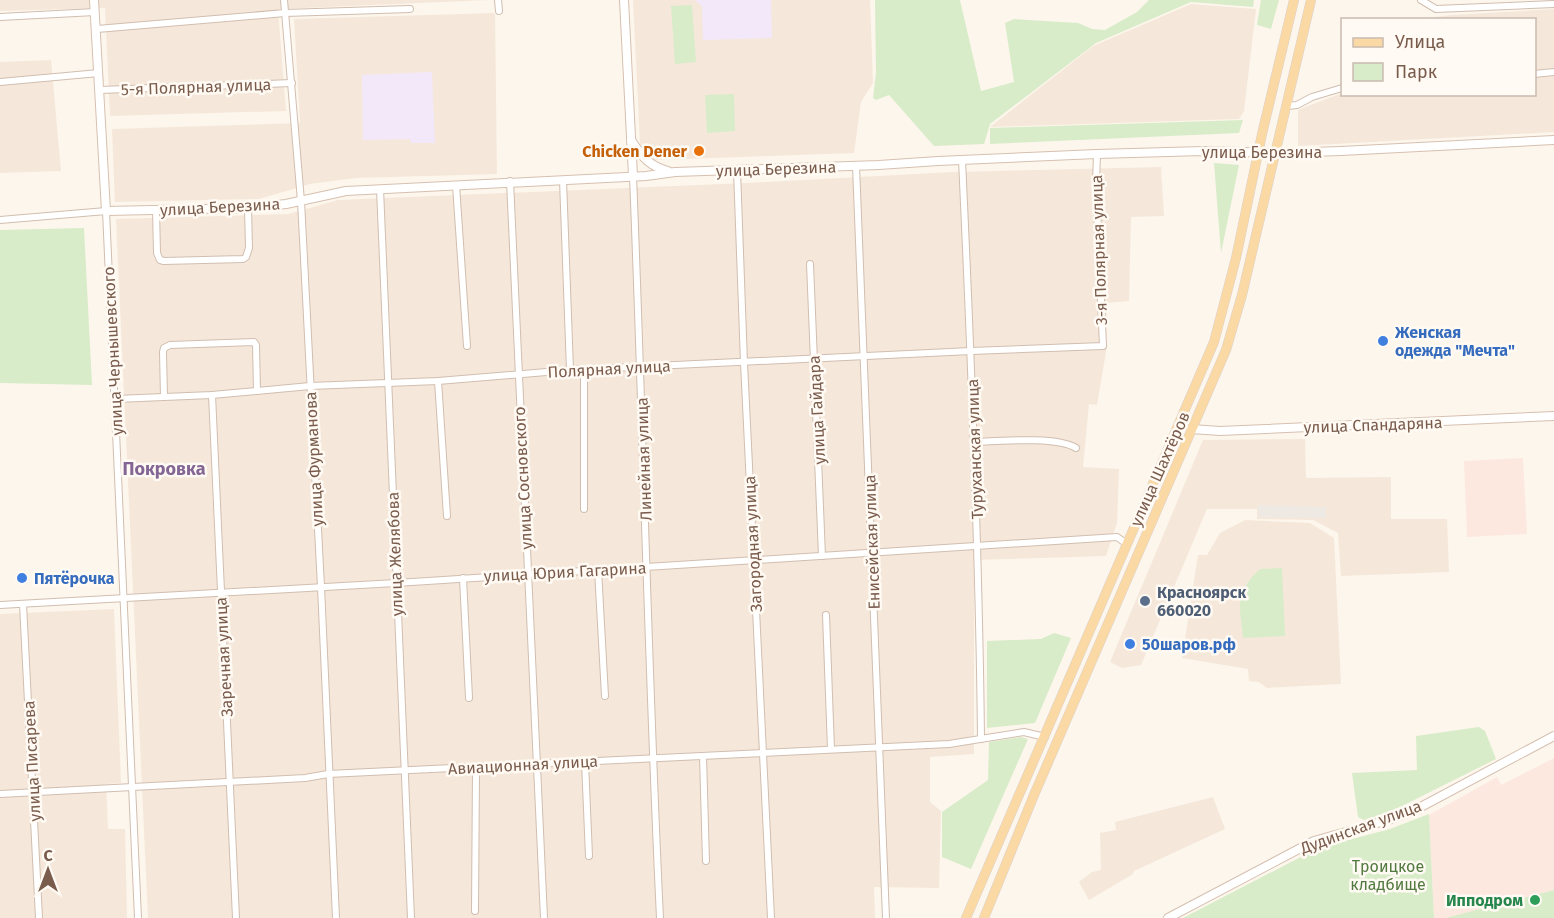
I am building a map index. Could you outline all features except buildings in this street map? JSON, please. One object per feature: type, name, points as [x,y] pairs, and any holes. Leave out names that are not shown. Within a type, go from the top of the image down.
[{"type":"main road","name":"улица Шахтёров","points":[[966,918],[1214,342],[1234,268],[1294,0]]},
{"type":"main road","name":"улица Шахтёров","points":[[984,918],[1038,786],[1226,350],[1242,295],[1311,0]]},
{"type":"street","name":"улица Чернышевского","points":[[94,0],[116,399],[138,918]]},
{"type":"street","name":"улица Фурманова","points":[[284,0],[301,201],[336,918]]},
{"type":"street","points":[[498,0],[499,11]]},
{"type":"street","name":"Линейная улица","points":[[624,0],[641,368],[652,759],[660,918]]},
{"type":"street","points":[[1421,0],[1436,9],[1554,4]]},
{"type":"street","points":[[97,29],[285,13],[410,9]]},
{"type":"street","points":[[0,17],[94,12]]},
{"type":"street","name":"5-я Полярная улица","points":[[0,82],[99,72]]},
{"type":"street","points":[[1536,74],[1554,72]]},
{"type":"street","name":"5-я Полярная улица","points":[[100,90],[292,83]]},
{"type":"street","points":[[1287,106],[1297,105],[1312,97],[1341,88]]},
{"type":"street","points":[[631,140],[647,162],[656,168],[675,172]]},
{"type":"street","name":"улица Березина","points":[[0,220],[106,211],[248,208],[301,201],[337,192],[675,172],[1097,154],[1341,151],[1554,140]]},
{"type":"street","name":"3-я Полярная улица","points":[[1097,154],[1096,183],[1103,346]]},
{"type":"street","name":"Туруханская улица","points":[[962,160],[975,442],[981,739]]},
{"type":"street","name":"Енисейская улица","points":[[856,166],[886,918]]},
{"type":"street","name":"Загородная улица","points":[[737,170],[771,918]]},
{"type":"street","points":[[563,180],[570,370]]},
{"type":"street","name":"улица Сосновского","points":[[510,181],[544,918]]},
{"type":"street","points":[[456,185],[467,346]]},
{"type":"street","name":"улица Желябова","points":[[380,189],[411,918]]},
{"type":"street","points":[[156,210],[157,253],[160,260],[164,261],[243,259],[249,248],[248,208]]},
{"type":"street","name":"улица Гайдара","points":[[810,264],[822,556]]},
{"type":"street","points":[[164,397],[164,348],[181,344],[254,342],[256,345],[257,391]]},
{"type":"street","name":"Полярная улица","points":[[116,399],[212,395],[310,386],[438,381],[570,370],[1103,346]]},
{"type":"street","points":[[584,370],[584,509]]},
{"type":"street","points":[[438,381],[447,516]]},
{"type":"street","name":"Заречная улица","points":[[212,395],[236,918]]},
{"type":"street","name":"улица Спандаряна","points":[[1191,429],[1220,431],[1554,416]]},
{"type":"street","points":[[975,442],[1067,443],[1076,448]]},
{"type":"street","name":"улица Юрия Гагарина","points":[[0,605],[648,568],[1117,537],[1127,544]]},
{"type":"street","points":[[598,570],[605,696]]},
{"type":"street","points":[[463,578],[469,698]]},
{"type":"street","name":"улица Писарева","points":[[23,604],[39,918]]},
{"type":"street","points":[[826,615],[831,749]]},
{"type":"street","name":"Авиационная улица","points":[[0,794],[304,778],[328,774],[476,769],[763,752],[949,744],[1024,732],[1045,737]]},
{"type":"street","name":"Дудинская улица","points":[[1168,918],[1314,841],[1415,810],[1554,736]]},
{"type":"street","points":[[703,756],[706,861]]},
{"type":"street","points":[[585,762],[589,856]]},
{"type":"street","points":[[475,911],[476,769]]},
{"type":"shaded area","points":[[0,0],[490,0],[278,9],[286,111],[110,116],[105,8],[0,11]]},
{"type":"shaded area","points":[[633,0],[870,0],[873,83],[861,102],[854,153],[654,160],[640,144]]},
{"type":"shaded area","points":[[695,0],[771,0],[772,38],[703,40],[702,6]]},
{"type":"shaded area","points":[[1191,4],[1256,9],[1244,111],[1239,119],[990,127],[1093,46]]},
{"type":"shaded area","points":[[1554,9],[1554,132],[1298,146],[1298,110],[1341,93],[1341,96],[1536,96],[1536,18],[1428,18]]},
{"type":"shaded area","points":[[495,13],[497,174],[356,178],[310,184],[259,199],[115,202],[112,129],[300,123],[294,19]]},
{"type":"shaded area","points":[[51,60],[61,171],[0,173],[0,62]]},
{"type":"shaded area","points":[[432,72],[435,143],[411,143],[410,139],[363,140],[362,75]]},
{"type":"shaded area","points":[[1161,167],[1164,216],[1131,217],[1129,301],[1107,303],[1106,352],[1097,405],[1089,404],[1083,467],[1119,469],[1117,523],[1106,556],[974,560],[974,754],[930,757],[930,802],[941,811],[939,888],[874,887],[875,918],[148,918],[116,219],[288,214],[338,200],[952,172]]},
{"type":"shaded area","points":[[1305,439],[1306,478],[1391,477],[1391,519],[1447,519],[1449,572],[1341,576],[1338,533],[1313,520],[1257,519],[1257,509],[1207,509],[1141,665],[1122,668],[1110,662],[1203,440]]},
{"type":"shaded area","points":[[1523,458],[1527,534],[1467,537],[1464,461]]},
{"type":"shaded area","points":[[1258,505],[1326,507],[1326,518],[1258,517]]},
{"type":"shaded area","points":[[1245,520],[1310,523],[1334,538],[1341,684],[1267,688],[1259,682],[1249,681],[1248,669],[1182,658],[1198,555],[1207,555],[1220,533]]},
{"type":"shaded area","points":[[114,609],[121,783],[106,784],[108,829],[125,829],[127,918],[0,918],[0,614]]},
{"type":"shaded area","points":[[1554,758],[1554,890],[1445,918],[1434,918],[1429,815],[1497,777],[1501,785]]},
{"type":"shaded area","points":[[1213,797],[1225,829],[1134,871],[1133,874],[1089,900],[1079,882],[1092,872],[1101,870],[1100,833],[1116,830],[1115,822]]},
{"type":"green space","points":[[875,0],[960,0],[981,91],[1014,82],[1005,23],[1014,19],[1078,23],[1092,29],[1105,30],[1137,12],[1149,0],[1254,0],[1253,7],[1191,2],[1096,43],[990,124],[984,144],[934,146],[889,95],[876,100],[873,98],[876,72]]},
{"type":"green space","points":[[1261,0],[1279,0],[1271,29],[1257,25]]},
{"type":"green space","points":[[692,5],[696,62],[675,64],[671,6]]},
{"type":"green space","points":[[734,94],[735,131],[707,133],[705,95]]},
{"type":"green space","points":[[1243,120],[1239,133],[990,144],[990,128]]},
{"type":"green space","points":[[1214,163],[1239,165],[1221,253]]},
{"type":"green space","points":[[84,228],[92,385],[0,383],[0,230]]},
{"type":"green space","points":[[1282,568],[1285,636],[1243,638],[1240,608],[1242,593],[1260,569]]},
{"type":"green space","points":[[1054,633],[1071,638],[1035,723],[987,728],[987,641],[1041,639]]},
{"type":"green space","points":[[1479,727],[1485,731],[1496,759],[1392,811],[1364,820],[1358,817],[1352,773],[1417,770],[1416,736]]},
{"type":"green space","points":[[1021,737],[1028,739],[971,869],[942,857],[942,812],[988,780],[989,742]]},
{"type":"green space","name":"Троицкое кладбище","points":[[1429,814],[1434,918],[1183,918],[1318,848],[1390,829]]},
{"type":"green space","name":"Ипподром","points":[[1554,890],[1554,918],[1445,918]]},
{"type":"place","name":"Chicken Dener","points":[[699,151]]},
{"type":"place","name":"Женская одежда \"Мечта\"","points":[[1383,341]]},
{"type":"place","name":"Пятёрочка","points":[[22,578]]},
{"type":"place","name":"Красноярск 660020","points":[[1145,601]]},
{"type":"place","name":"50шаров.рф","points":[[1130,644]]},
{"type":"place","name":"Ипподром","points":[[1535,900]]},
{"type":"district","name":"Покровка","points":[[164,469]]}]
